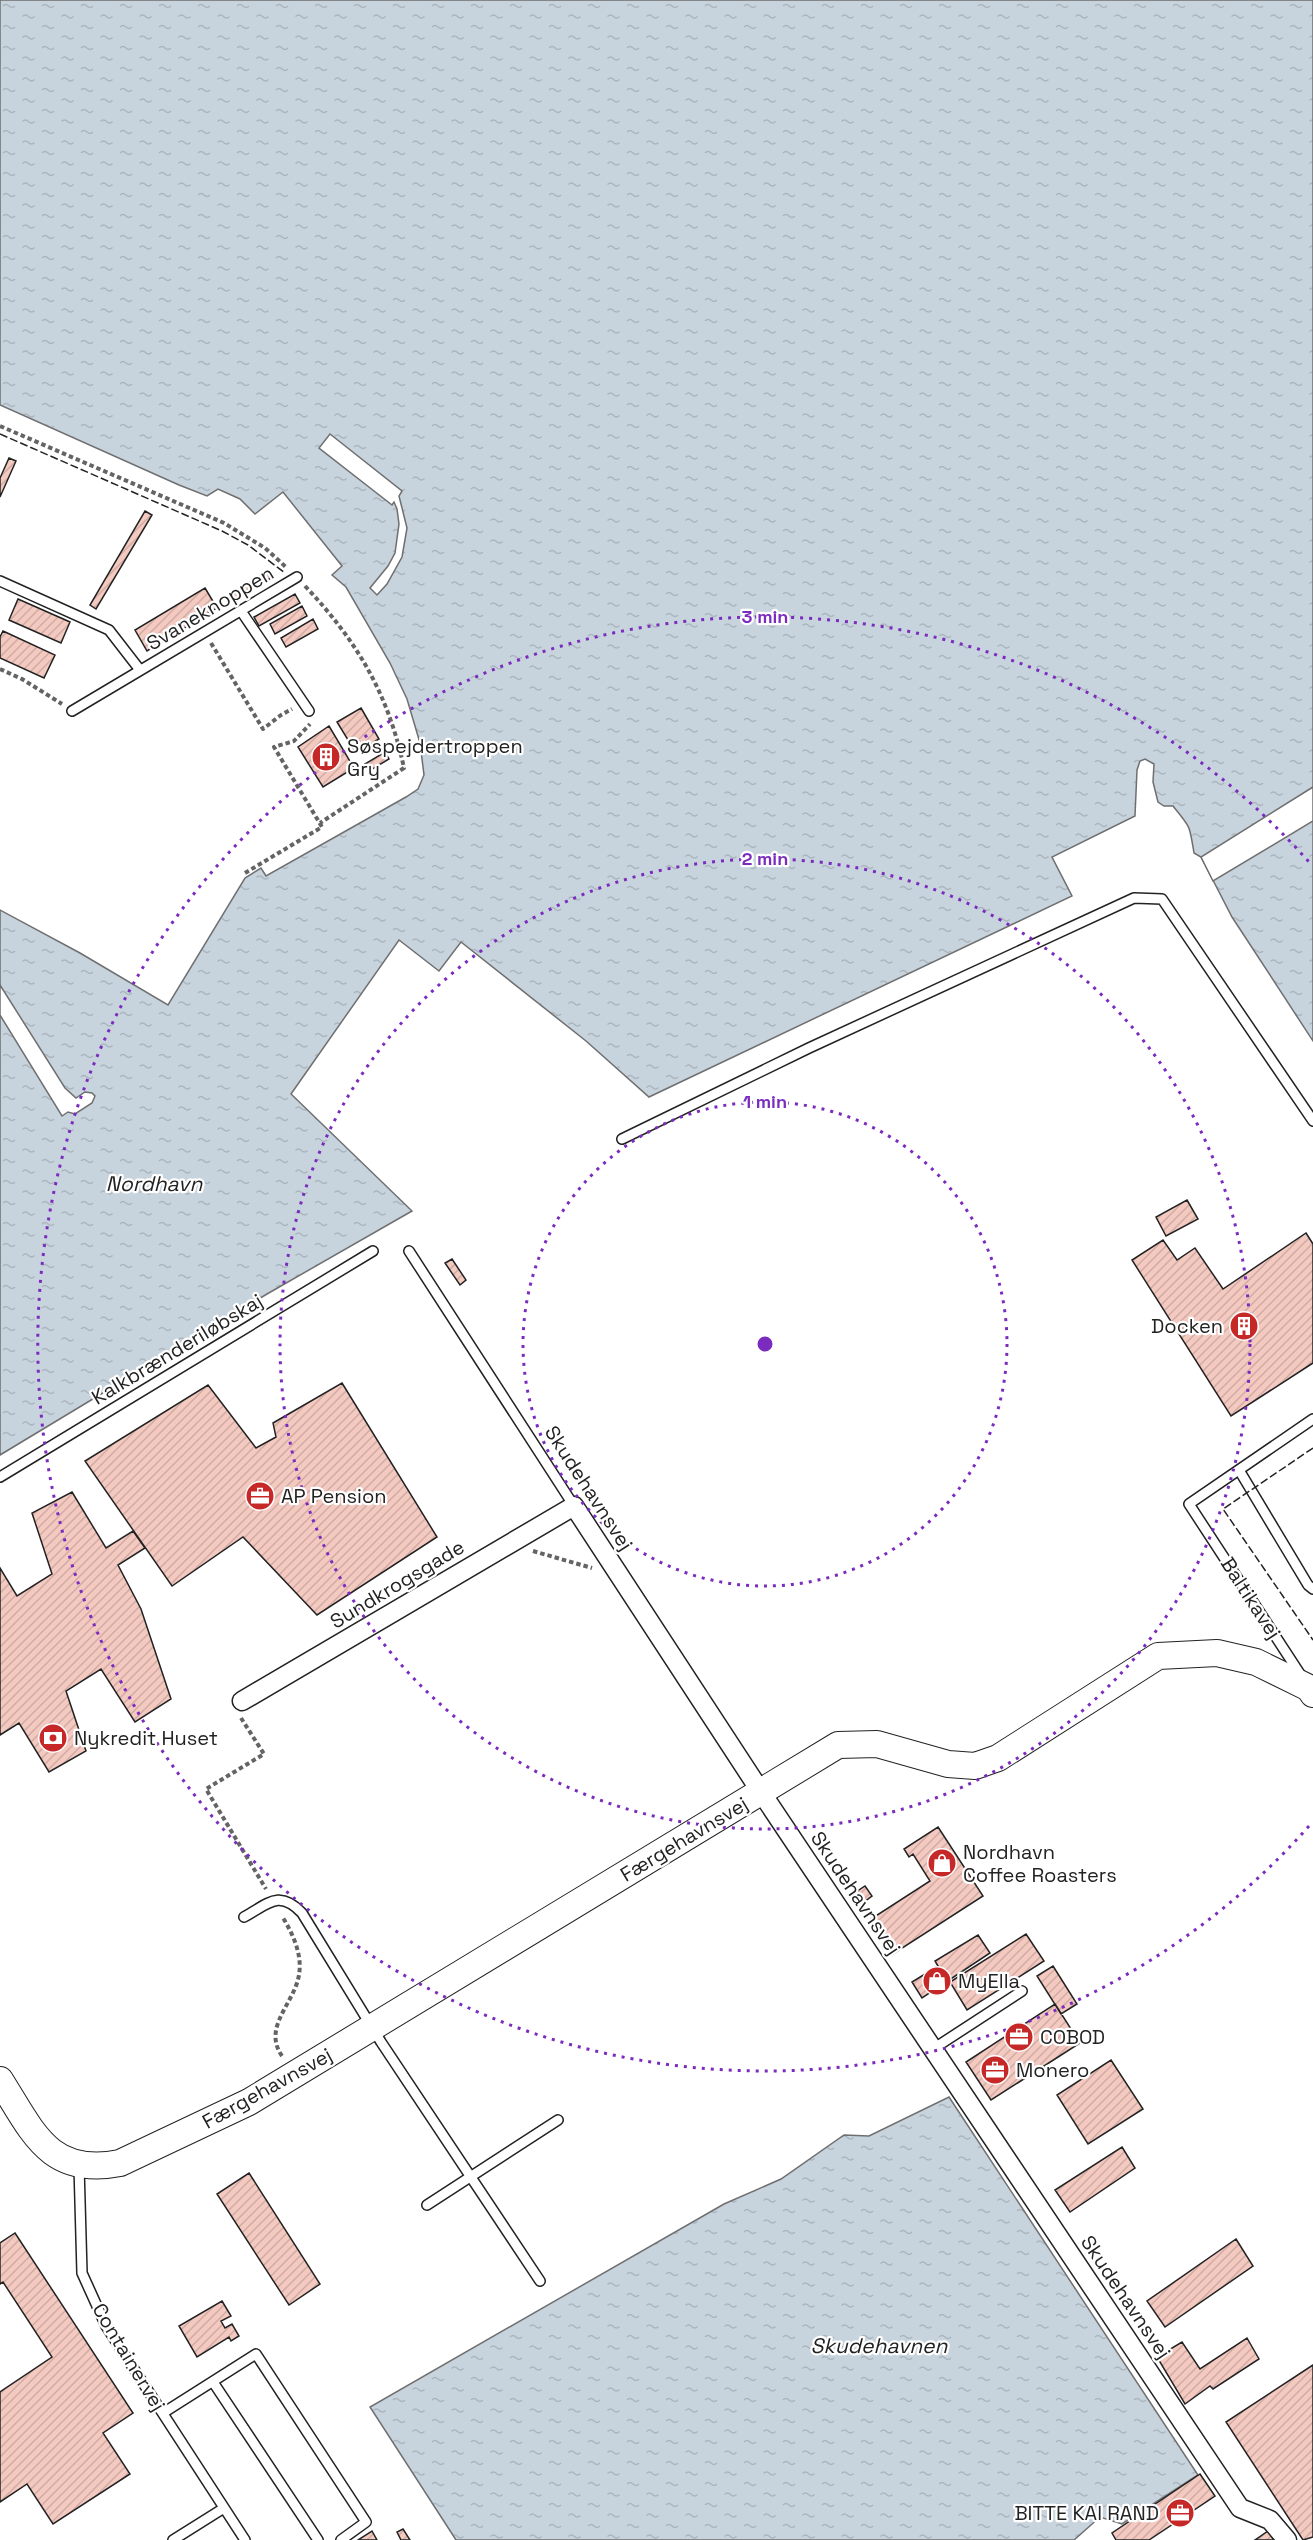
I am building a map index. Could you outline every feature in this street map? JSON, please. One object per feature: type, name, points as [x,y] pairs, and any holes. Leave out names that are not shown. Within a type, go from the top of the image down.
[{"type":"street","name":"Sundkrogsgade","points":[[242,1701],[574,1506]]},
{"type":"street","name":"Skudehavnsvej","points":[[574,1506],[761,1792],[1240,2508],[1270,2520],[1287,2540]]},
{"type":"street","name":"Færgehavnsvej","points":[[79,2166],[100,2167],[120,2163],[249,2102],[838,1745],[877,1744],[948,1764],[975,1766],[998,1758],[1158,1656],[1217,1653],[1256,1662],[1311,1691]]},
{"type":"street","points":[[0,2080],[36,2136],[56,2156],[79,2166]]},
{"type":"lane","name":"Svaneknoppen","points":[[72,711],[297,577]]},
{"type":"lane","name":"Svaneknoppen","points":[[0,581],[110,630],[140,670]]},
{"type":"lane","points":[[240,611],[309,711]]},
{"type":"lane","points":[[622,1139],[820,1043],[1134,898],[1162,899],[1313,1121]]},
{"type":"lane","name":"Kalkbrænderiløbskaj","points":[[0,1477],[373,1251]]},
{"type":"lane","name":"Skudehavnsvej","points":[[409,1251],[574,1506]]},
{"type":"lane","points":[[1313,1419],[1239,1470],[1308,1585],[1313,1589]]},
{"type":"lane","name":"Baltikavej","points":[[1239,1470],[1189,1504],[1311,1691]]},
{"type":"lane","points":[[244,1917],[272,1900],[286,1900],[302,1912],[373,2027],[540,2281]]},
{"type":"lane","points":[[933,2049],[1022,1990]]},
{"type":"lane","points":[[427,2205],[558,2120]]},
{"type":"lane","name":"Containervej","points":[[79,2166],[82,2273],[106,2326],[244,2540]]},
{"type":"lane","points":[[163,2413],[256,2354],[366,2522],[341,2540]]},
{"type":"lane","points":[[213,2382],[318,2540]]},
{"type":"lane","points":[[173,2540],[224,2508]]},
{"type":"path","points":[[205,632],[263,729],[290,710],[309,711],[312,719],[305,731],[294,741],[274,747],[322,827],[245,873]]},
{"type":"path","points":[[0,669],[49,694],[72,711]]},
{"type":"path","points":[[509,1545],[620,1575]]},
{"type":"path","points":[[242,1701],[241,1719],[264,1754],[206,1790],[296,1939],[299,1963],[297,1982],[275,2032],[275,2046],[294,2075]]},
{"type":"water","name":"Nordhavn","points":[[0,0],[1313,0],[1313,1041],[1232,917],[1201,857],[1194,853],[1190,831],[1186,823],[1173,806],[1164,806],[1158,802],[1153,782],[1154,764],[1145,759],[1140,761],[1137,770],[1135,816],[1052,857],[1072,896],[649,1097],[586,1041],[461,942],[439,971],[399,940],[291,1094],[412,1211],[267,1294],[0,1455],[0,910],[80,953],[168,1005],[245,878],[261,868],[266,876],[406,797],[418,789],[424,775],[420,743],[407,699],[390,663],[346,587],[332,575],[342,566],[283,492],[255,514],[240,499],[218,489],[207,496],[0,405]]},
{"type":"water","name":"Skudehavnen","points":[[949,2097],[1198,2475],[1122,2524],[1100,2517],[1074,2540],[456,2540],[370,2407],[724,2204],[781,2179],[844,2135],[869,2136]]},
{"type":"pier","points":[[330,434],[402,491],[399,496],[407,528],[402,557],[387,584],[377,595],[370,588],[388,566],[395,553],[399,524],[397,509],[394,502],[392,505],[319,448]]},
{"type":"pier","points":[[1313,787],[1313,821],[1213,881],[1201,857]]},
{"type":"pier","points":[[0,985],[65,1088],[76,1098],[85,1092],[92,1093],[95,1096],[92,1103],[75,1114],[68,1112],[62,1116],[0,1015]]},
{"type":"building","points":[[9,458],[16,461],[0,497],[0,478]]},
{"type":"building","points":[[145,511],[152,515],[96,609],[90,605]]},
{"type":"building","points":[[267,572],[271,578],[233,601],[230,594]]},
{"type":"building","points":[[205,588],[217,608],[147,651],[135,630]]},
{"type":"building","points":[[295,594],[300,603],[259,626],[254,617]]},
{"type":"building","points":[[18,599],[70,622],[61,643],[9,620]]},
{"type":"building","points":[[302,606],[307,616],[275,634],[270,624]]},
{"type":"building","points":[[313,619],[318,629],[286,647],[281,638]]},
{"type":"building","points":[[3,631],[55,655],[44,678],[0,658],[0,637]]},
{"type":"building","points":[[361,708],[379,739],[356,753],[337,722]]},
{"type":"building","name":"Søspejdertroppen Gry","points":[[329,726],[354,768],[323,787],[298,747]]},
{"type":"building","points":[[385,752],[389,759],[369,771],[365,764]]},
{"type":"building","points":[[1187,1200],[1198,1219],[1166,1236],[1156,1217]]},
{"type":"building","name":"Docken","points":[[1306,1233],[1313,1244],[1313,1363],[1231,1416],[1132,1260],[1163,1240],[1177,1260],[1195,1248],[1223,1289]]},
{"type":"building","points":[[452,1259],[466,1280],[460,1285],[445,1263]]},
{"type":"building","name":"AP Pension","points":[[342,1383],[437,1537],[317,1615],[243,1537],[172,1586],[85,1461],[208,1385],[256,1448],[276,1437],[273,1423]]},
{"type":"building","name":"Nykredit Huset","points":[[72,1492],[106,1548],[133,1531],[145,1548],[118,1565],[141,1609],[171,1699],[135,1722],[101,1669],[66,1691],[86,1751],[49,1772],[19,1723],[0,1735],[0,1568],[17,1596],[52,1574],[32,1513]]},
{"type":"building","points":[[938,1827],[983,1896],[893,1954],[871,1919],[930,1881],[913,1854],[909,1857],[904,1849]]},
{"type":"building","points":[[865,1886],[872,1896],[860,1905],[853,1894]]},
{"type":"building","points":[[1026,1934],[1044,1961],[967,2010],[950,1982]]},
{"type":"building","points":[[978,1935],[990,1953],[922,1998],[912,1982],[938,1966],[935,1961]]},
{"type":"building","points":[[1053,1966],[1077,2004],[1061,2014],[1037,1976]]},
{"type":"building","points":[[1055,2004],[1080,2043],[991,2100],[966,2062]]},
{"type":"building","points":[[1111,2060],[1143,2109],[1088,2144],[1057,2095]]},
{"type":"building","points":[[1122,2147],[1135,2168],[1070,2212],[1055,2190]]},
{"type":"building","points":[[249,2173],[320,2284],[289,2305],[217,2194]]},
{"type":"building","points":[[15,2233],[133,2413],[103,2433],[130,2474],[53,2524],[27,2484],[0,2502],[0,2392],[52,2357],[3,2282],[0,2284],[0,2243]]},
{"type":"building","points":[[1236,2239],[1253,2266],[1165,2327],[1147,2301]]},
{"type":"building","points":[[222,2301],[231,2316],[221,2321],[225,2328],[232,2324],[239,2336],[231,2341],[229,2337],[197,2357],[179,2326]]},
{"type":"building","points":[[1247,2338],[1259,2359],[1213,2389],[1210,2386],[1185,2404],[1157,2357],[1182,2342],[1200,2369]]},
{"type":"building","points":[[1313,2365],[1313,2537],[1303,2540],[1226,2422]]},
{"type":"building","points":[[1200,2474],[1215,2496],[1149,2540],[1116,2540],[1112,2533]]},
{"type":"building","points":[[403,2529],[410,2540],[401,2540],[397,2532]]},
{"type":"building","points":[[372,2531],[377,2540],[358,2540]]},
{"type":"building","points":[[1268,2531],[1274,2540],[1255,2540]]},
{"type":"fence","points":[[0,434],[222,531],[248,545],[285,573]]},
{"type":"fence","points":[[1313,1448],[1223,1509],[1313,1640]]},
{"type":"place","name":"Søspejdertroppen Gry","points":[[326,757]]},
{"type":"place","name":"Docken","points":[[1244,1326]]},
{"type":"place","name":"AP Pension","points":[[260,1496]]},
{"type":"place","name":"Nykredit Huset","points":[[53,1738]]},
{"type":"place","name":"Nordhavn Coffee Roasters","points":[[942,1863]]},
{"type":"place","name":"MyElla","points":[[937,1981]]},
{"type":"place","name":"COBOD","points":[[1019,2037]]},
{"type":"place","name":"Monero","points":[[995,2070]]},
{"type":"place","name":"BITTE KAI RAND","points":[[1180,2513]]}]
